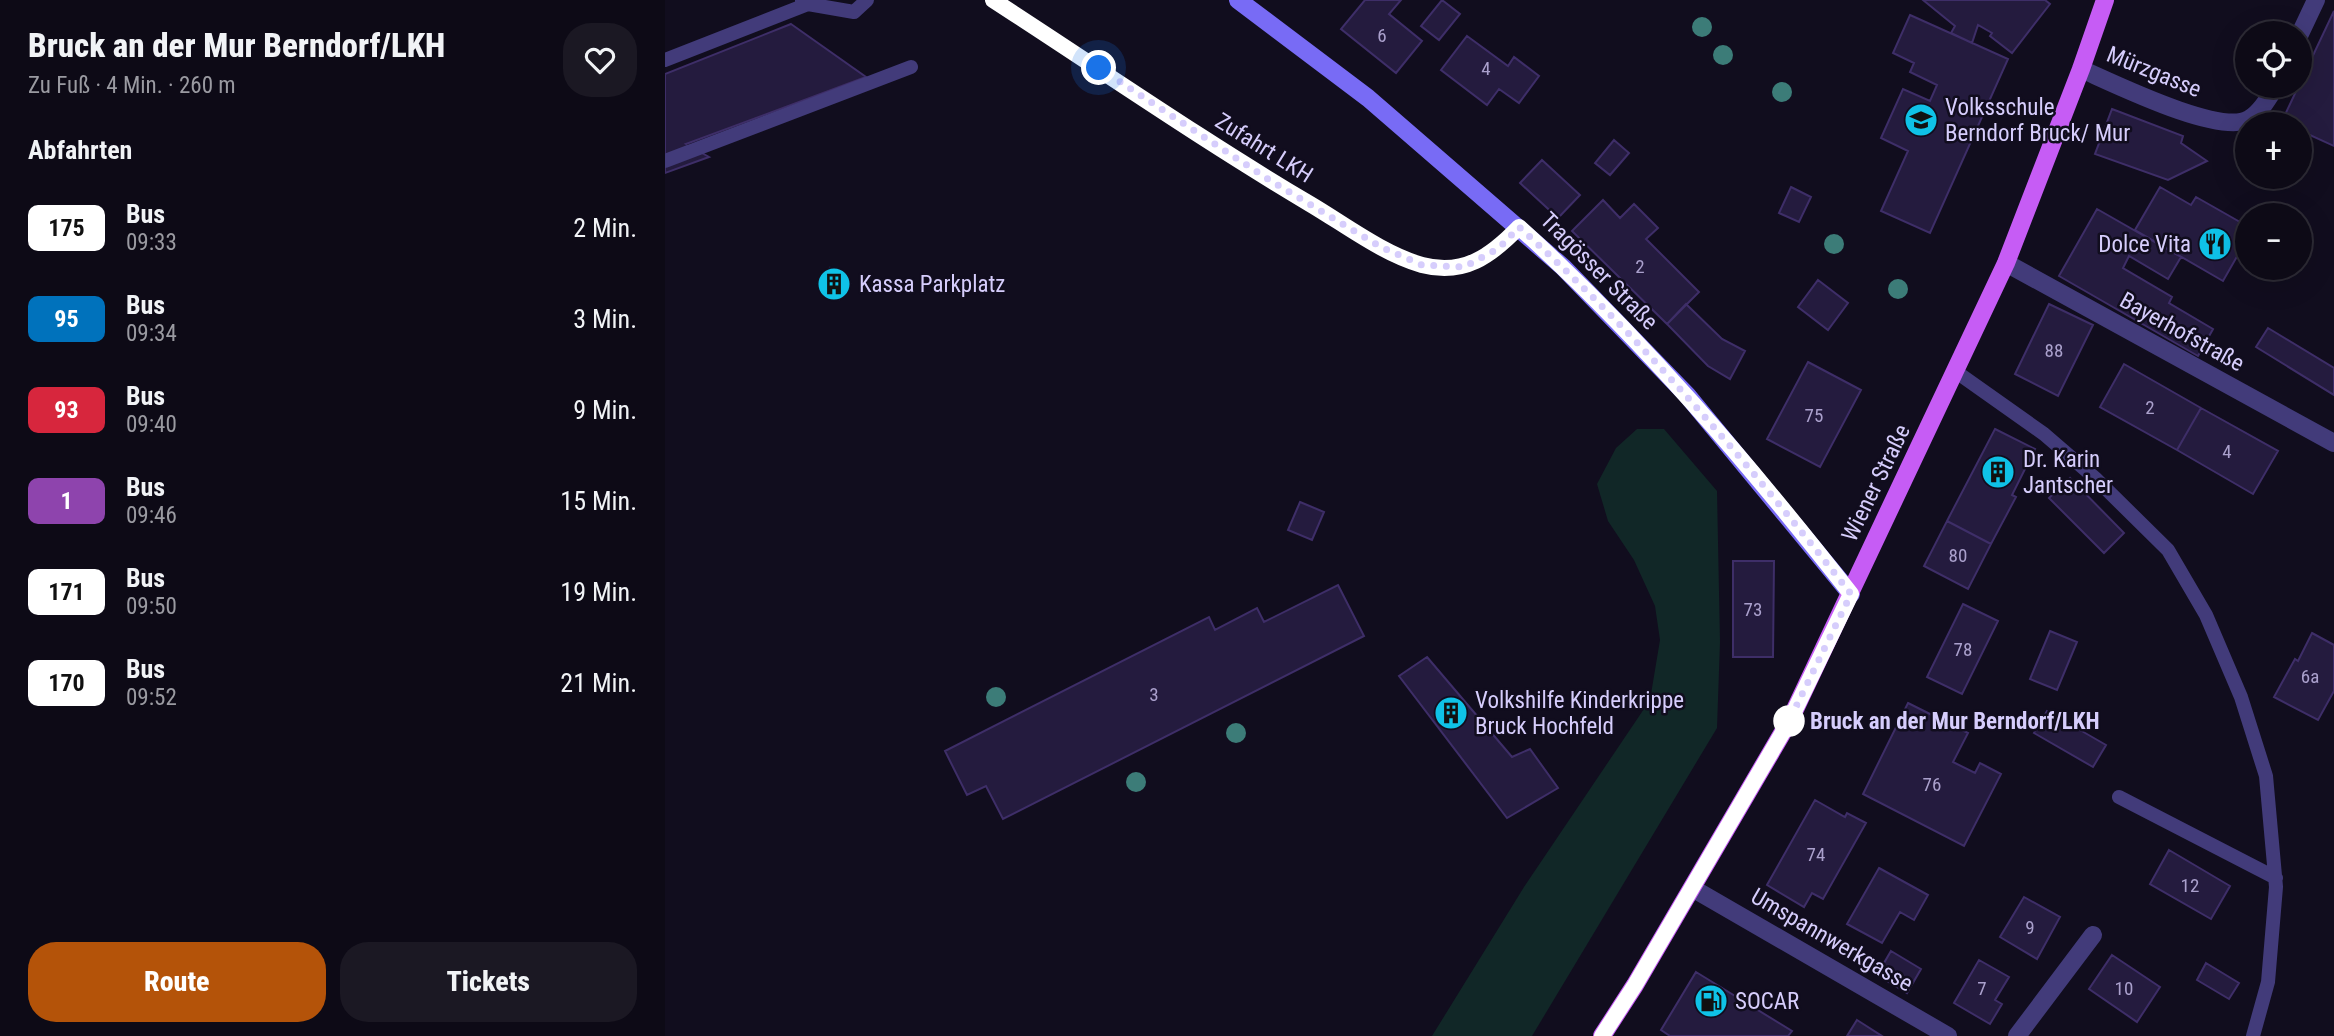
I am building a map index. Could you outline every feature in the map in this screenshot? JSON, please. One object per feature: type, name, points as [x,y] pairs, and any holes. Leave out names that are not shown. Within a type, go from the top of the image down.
[{"type":"main road","name":"Tragösser Straße","points":[[1238,0],[1368,98],[1563,267],[1687,395],[1851,594]]},
{"type":"main road","name":"Wiener Straße","points":[[1602,1036],[1790,720],[2006,263],[2105,0]]},
{"type":"street","points":[[2306,21],[2316,0]]},
{"type":"street","name":"Mürzgasse","points":[[2081,69],[2196,117],[2235,124],[2248,120],[2268,98]]},
{"type":"street","name":"Bayerhofstraße","points":[[2006,263],[2334,443]]},
{"type":"street","name":"Umspannwerkgasse","points":[[1692,888],[1948,1036]]},
{"type":"street","points":[[2017,1036],[2093,935]]},
{"type":"lane","points":[[665,60],[804,2],[854,12],[867,0]]},
{"type":"lane","name":"Zufahrt LKH","points":[[993,0],[1271,181],[1381,247],[1422,265],[1464,267],[1499,248],[1519,227]]},
{"type":"lane","points":[[665,161],[911,67]]},
{"type":"lane","points":[[1955,371],[2044,434],[2095,478],[2168,550],[2206,615],[2241,697],[2266,776],[2276,878],[2268,982],[2253,1036]]},
{"type":"lane","points":[[2119,797],[2276,878]]},
{"type":"green space","points":[[1637,429],[1664,429],[1717,491],[1720,642],[1717,728],[1532,1036],[1432,1036],[1524,887],[1650,700],[1660,640],[1655,606],[1634,560],[1608,521],[1597,484],[1616,448]]},
{"type":"building","points":[[1365,0],[1401,0],[1389,14],[1422,41],[1396,73],[1341,29]]},
{"type":"building","points":[[1442,0],[1460,14],[1439,40],[1421,26]]},
{"type":"building","points":[[1923,0],[2045,0],[2050,4],[2012,53],[1990,36],[1992,33],[1978,25],[1972,43],[1951,33],[1955,26]]},
{"type":"building","points":[[2334,11],[2334,146],[2312,136],[2312,112],[2286,112],[2293,98],[2312,98],[2312,58]]},
{"type":"building","points":[[1910,15],[2008,59],[1930,233],[1881,211],[1908,151],[1881,138],[1903,89],[1930,101],[1937,85],[1910,72],[1914,63],[1893,53]]},
{"type":"building","points":[[791,24],[866,77],[686,144],[709,157],[665,173],[665,74]]},
{"type":"building","points":[[1467,36],[1508,66],[1514,57],[1539,76],[1519,103],[1499,89],[1487,105],[1441,70]]},
{"type":"building","points":[[2112,109],[2183,136],[2181,143],[2207,161],[2168,180],[2095,154]]},
{"type":"building","points":[[1614,140],[1629,153],[1610,175],[1595,163]]},
{"type":"building","points":[[1542,160],[1580,195],[1558,218],[1520,183]]},
{"type":"building","points":[[1791,187],[1811,197],[1799,222],[1779,213]]},
{"type":"building","points":[[2160,187],[2191,205],[2196,197],[2235,219],[2235,260],[2223,281],[2135,230]]},
{"type":"building","points":[[1603,200],[1620,218],[1634,204],[1658,228],[1646,239],[1699,292],[1667,324],[1572,231]]},
{"type":"building","points":[[2097,209],[2181,257],[2168,279],[2129,256],[2123,268],[2172,297],[2169,303],[2213,329],[2198,356],[2059,276]]},
{"type":"building","name":"Kassa Parkplatz","points":[[830,268],[850,284],[839,299],[818,283]]},
{"type":"building","points":[[1818,280],[1848,303],[1828,330],[1798,307]]},
{"type":"building","points":[[1686,304],[1722,339],[1745,351],[1730,379],[1708,366],[1667,324]]},
{"type":"building","points":[[2049,304],[2093,325],[2058,396],[2015,374]]},
{"type":"building","points":[[2268,328],[2334,368],[2334,395],[2256,347]]},
{"type":"building","points":[[1808,362],[1861,390],[1820,467],[1767,439]]},
{"type":"building","points":[[2124,364],[2201,408],[2177,450],[2100,407]]},
{"type":"building","points":[[2201,408],[2278,451],[2253,494],[2177,450]]},
{"type":"building","name":"Dr. Karin Jantscher","points":[[1995,429],[2035,449],[2012,495],[2016,497],[1991,544],[1947,521]]},
{"type":"building","points":[[2070,478],[2124,533],[2104,553],[2049,498]]},
{"type":"building","points":[[1300,502],[1324,512],[1312,540],[1288,530]]},
{"type":"building","points":[[1947,521],[1991,544],[1968,589],[1924,566]]},
{"type":"building","points":[[1733,561],[1774,561],[1773,657],[1733,657]]},
{"type":"building","points":[[1338,585],[1364,636],[1003,819],[986,786],[967,795],[945,751],[1209,617],[1215,630],[1257,608],[1264,622]]},
{"type":"building","points":[[1963,604],[1998,621],[1962,694],[1927,677]]},
{"type":"building","points":[[2050,631],[2077,642],[2057,690],[2030,679]]},
{"type":"building","points":[[2312,633],[2334,645],[2334,691],[2318,720],[2274,697],[2295,659],[2298,661]]},
{"type":"building","name":"Volkshilfe Kinderkrippe Bruck Hochfeld","points":[[1427,657],[1512,757],[1530,749],[1558,788],[1507,818],[1399,676]]},
{"type":"building","points":[[1908,703],[1968,733],[1953,762],[1975,773],[1980,763],[2001,774],[1964,846],[1863,794]]},
{"type":"building","points":[[2047,711],[2106,745],[2093,767],[2034,733]]},
{"type":"building","points":[[1815,800],[1845,817],[1847,813],[1866,823],[1823,899],[1812,893],[1804,907],[1767,885]]},
{"type":"building","points":[[2169,850],[2230,886],[2211,919],[2150,884]]},
{"type":"building","points":[[1879,868],[1928,895],[1914,920],[1900,912],[1882,943],[1847,924]]},
{"type":"building","points":[[2024,897],[2060,917],[2037,959],[2000,937]]},
{"type":"building","points":[[1891,951],[1921,969],[1907,993],[1877,975]]},
{"type":"building","points":[[2112,955],[2160,987],[2137,1022],[2089,989]]},
{"type":"building","points":[[1979,960],[2009,977],[1995,1000],[2002,1004],[1990,1024],[1954,1003]]},
{"type":"building","points":[[2206,963],[2239,983],[2229,999],[2197,980]]},
{"type":"building","name":"SOCAR","points":[[1696,972],[1792,1031],[1788,1036],[1670,1036],[1661,1030]]},
{"type":"building","points":[[1857,1020],[1882,1036],[1847,1036]]},
{"type":"bus line","name":"175","points":[[993,0],[1271,181],[1381,247],[1422,265],[1464,267],[1499,248],[1519,227],[1563,267],[1687,395],[1811,542],[1851,594],[1790,720],[1635,985],[1602,1036]]},
{"type":"place","name":"Volksschule Berndorf Bruck/ Mur","points":[[1921,120]]},
{"type":"place","name":"Dolce Vita","points":[[2215,244]]},
{"type":"place","name":"Kassa Parkplatz","points":[[834,284]]},
{"type":"place","name":"Dr. Karin Jantscher","points":[[1998,472]]},
{"type":"place","name":"Volkshilfe Kinderkrippe Bruck Hochfeld","points":[[1451,713]]},
{"type":"place","name":"Bruck an der Mur Berndorf/LKH","points":[[1789,721]]},
{"type":"place","name":"SOCAR","points":[[1711,1001]]},
{"type":"route","points":[[1099,68],[1271,181],[1381,247],[1422,265],[1464,267],[1499,248],[1519,227],[1563,267],[1687,395],[1811,542],[1851,594],[1789,721]]}]
